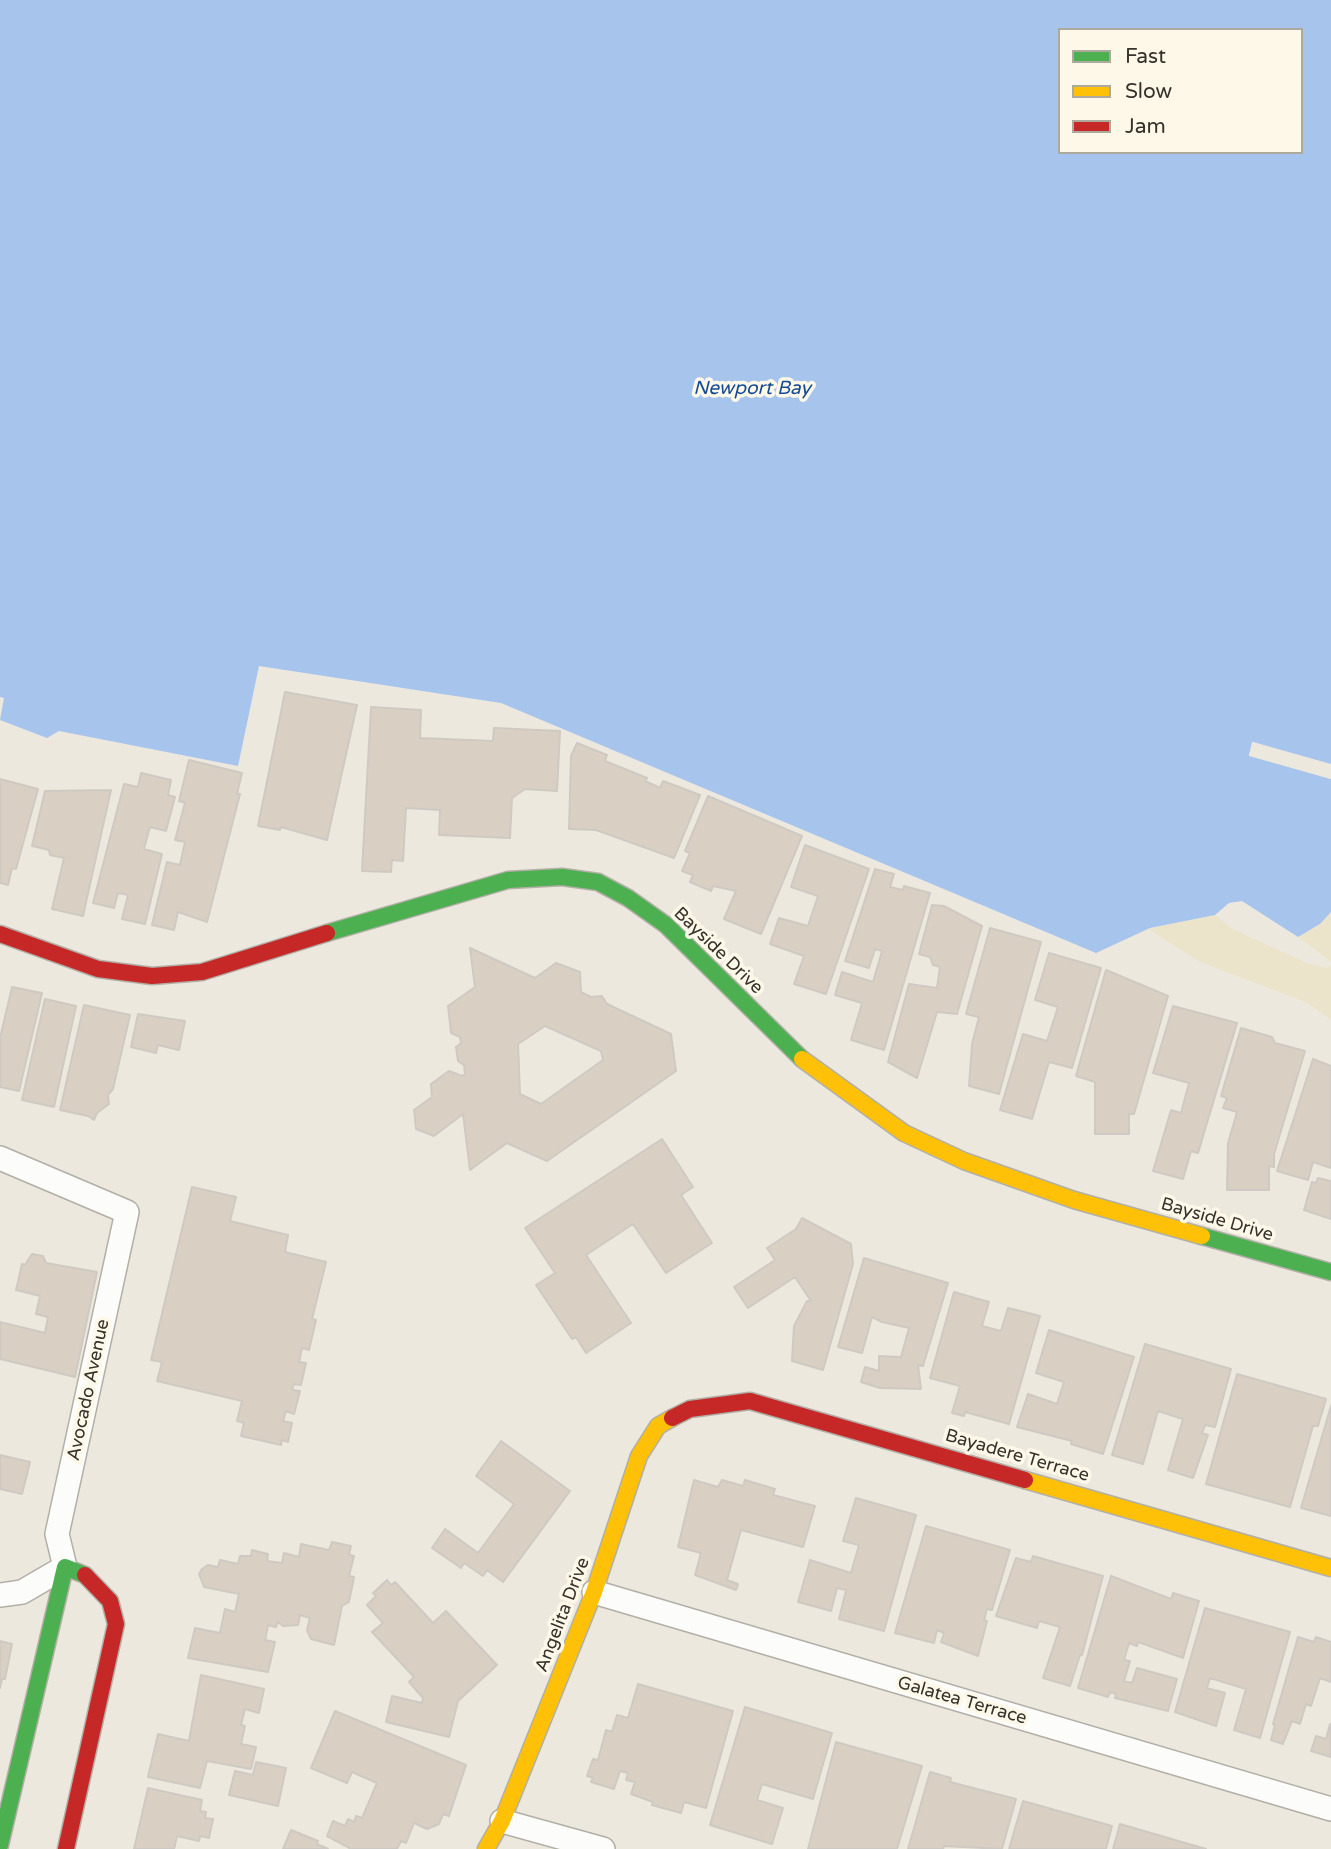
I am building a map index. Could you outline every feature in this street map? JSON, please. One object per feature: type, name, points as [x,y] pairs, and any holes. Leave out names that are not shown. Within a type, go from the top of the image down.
[{"type":"street","name":"Bayside Drive","points":[[0,934],[98,969],[152,976],[202,972],[440,898],[508,880],[562,877],[598,882],[666,925],[796,1055],[904,1133],[964,1161],[1074,1200],[1331,1272]]},
{"type":"street","name":"Avocado Avenue","points":[[0,1158],[127,1213],[57,1534],[65,1567],[0,1845]]},
{"type":"street","name":"Bayadere Terrace","points":[[690,1409],[750,1401],[1331,1567]]},
{"type":"street","name":"Angelita Drive","points":[[486,1849],[502,1821],[594,1592],[639,1456],[658,1426],[690,1409]]},
{"type":"street","points":[[0,1595],[22,1592],[65,1567],[89,1577],[110,1601],[116,1624],[66,1849]]},
{"type":"street","name":"Galatea Terrace","points":[[594,1592],[1331,1809]]},
{"type":"street","points":[[502,1821],[603,1849]]},
{"type":"sand","points":[[1331,912],[1331,962],[1298,937],[1320,924]]},
{"type":"sand","points":[[1215,915],[1231,928],[1307,963],[1328,968],[1331,965],[1331,1020],[1308,1003],[1200,962],[1148,929]]},
{"type":"water","name":"Newport Bay","points":[[0,0],[1331,0],[1331,764],[1253,742],[1249,755],[1331,779],[1331,912],[1320,924],[1298,937],[1242,901],[1229,903],[1215,915],[1150,928],[1096,953],[501,703],[259,666],[238,766],[59,731],[47,738],[0,720],[4,698],[0,697]]},
{"type":"pier","points":[[1252,742],[1331,766],[1255,747],[1253,753],[1331,776],[1331,779],[1249,756]]},
{"type":"building","points":[[285,692],[357,705],[327,840],[281,827],[280,830],[258,826]]},
{"type":"building","points":[[371,707],[421,710],[420,738],[493,741],[494,728],[560,731],[557,791],[525,789],[512,798],[510,838],[439,835],[440,810],[406,808],[403,861],[392,860],[391,872],[362,871]]},
{"type":"building","points":[[577,743],[607,755],[605,761],[647,778],[645,781],[660,788],[663,781],[700,795],[674,858],[596,830],[569,829],[571,756]]},
{"type":"building","points":[[189,760],[242,773],[237,794],[240,794],[207,922],[178,912],[174,930],[152,925],[167,862],[180,865],[185,842],[175,840],[185,803],[179,801]]},
{"type":"building","points":[[141,773],[171,780],[168,795],[175,797],[166,831],[150,827],[144,849],[162,854],[145,924],[122,919],[128,895],[118,893],[114,908],[93,903],[124,784],[138,787]]},
{"type":"building","points":[[0,779],[38,789],[16,869],[12,868],[8,885],[0,883]]},
{"type":"building","points":[[111,790],[83,916],[52,909],[64,858],[50,855],[49,850],[32,846],[45,791]]},
{"type":"building","points":[[708,796],[802,836],[761,934],[724,919],[736,891],[713,886],[711,891],[690,882],[693,875],[682,871],[690,853],[685,851]]},
{"type":"building","points":[[805,845],[869,869],[826,994],[794,984],[804,956],[770,944],[779,918],[808,926],[818,896],[791,887]]},
{"type":"building","points":[[875,869],[894,874],[890,887],[903,890],[904,886],[930,893],[884,1050],[851,1040],[862,1003],[835,995],[842,972],[873,982],[882,951],[875,949],[869,968],[845,961]]},
{"type":"building","points":[[932,905],[944,906],[982,926],[957,1014],[937,1012],[917,1078],[888,1062],[909,984],[937,988],[940,967],[933,965],[930,957],[919,954]]},
{"type":"building","points":[[990,928],[1041,942],[999,1094],[969,1086],[972,1044],[979,1017],[966,1014]]},
{"type":"building","points":[[470,948],[535,978],[556,963],[580,972],[581,992],[591,997],[602,996],[607,1004],[671,1034],[676,1071],[547,1161],[507,1143],[470,1170],[463,1114],[434,1136],[416,1129],[414,1110],[432,1097],[431,1084],[449,1071],[462,1076],[465,1074],[464,1065],[458,1061],[456,1047],[461,1043],[460,1037],[451,1033],[448,1006],[475,987]],"holes":[[[545,1026],[601,1051],[603,1060],[541,1104],[520,1094],[518,1044]]]},
{"type":"building","points":[[1049,953],[1101,968],[1072,1068],[1049,1062],[1032,1119],[1000,1110],[1023,1034],[1047,1041],[1058,1007],[1035,1000]]},
{"type":"building","points":[[1106,970],[1168,996],[1134,1114],[1129,1114],[1129,1134],[1095,1134],[1095,1082],[1076,1076]]},
{"type":"building","points":[[12,987],[42,993],[19,1091],[0,1087],[0,1038]]},
{"type":"building","points":[[45,999],[76,1006],[54,1107],[22,1100]]},
{"type":"building","points":[[84,1005],[130,1015],[113,1089],[108,1095],[109,1104],[97,1113],[94,1120],[88,1116],[60,1110]]},
{"type":"building","points":[[1173,1006],[1237,1023],[1198,1153],[1191,1151],[1183,1179],[1153,1171],[1171,1110],[1181,1113],[1189,1083],[1153,1073]]},
{"type":"building","points":[[138,1014],[185,1021],[179,1050],[158,1045],[156,1053],[131,1047]]},
{"type":"building","points":[[1241,1028],[1272,1037],[1275,1043],[1305,1051],[1274,1154],[1274,1167],[1269,1166],[1269,1190],[1227,1190],[1228,1143],[1237,1112],[1223,1108],[1227,1098],[1221,1096]]},
{"type":"building","points":[[1313,1059],[1331,1066],[1331,1168],[1313,1162],[1308,1180],[1277,1171]]},
{"type":"building","points":[[662,1139],[693,1187],[681,1195],[712,1243],[666,1273],[633,1224],[586,1255],[631,1323],[586,1353],[576,1337],[572,1339],[536,1285],[555,1273],[525,1228]]},
{"type":"building","points":[[1318,1178],[1331,1181],[1331,1219],[1304,1210],[1312,1182],[1316,1183]]},
{"type":"building","points":[[192,1187],[236,1197],[230,1221],[288,1235],[285,1252],[326,1262],[312,1319],[316,1320],[309,1350],[302,1348],[299,1362],[306,1363],[301,1385],[294,1384],[292,1390],[300,1391],[294,1414],[286,1411],[283,1421],[292,1423],[288,1442],[282,1440],[281,1445],[241,1436],[244,1423],[237,1421],[242,1401],[157,1381],[162,1362],[151,1360]]},
{"type":"building","points":[[802,1218],[851,1244],[853,1264],[823,1370],[792,1361],[794,1326],[807,1301],[811,1301],[795,1277],[748,1308],[734,1287],[775,1260],[767,1248],[796,1229]]},
{"type":"building","points":[[32,1254],[43,1256],[46,1263],[97,1272],[75,1377],[0,1359],[0,1322],[45,1333],[48,1317],[36,1314],[40,1296],[16,1290],[22,1264],[25,1265]]},
{"type":"building","points":[[864,1258],[948,1283],[923,1366],[918,1365],[921,1389],[880,1388],[861,1382],[865,1367],[879,1371],[879,1356],[901,1357],[909,1328],[872,1317],[862,1353],[838,1347]]},
{"type":"building","points":[[954,1292],[989,1302],[982,1326],[1001,1331],[1008,1308],[1040,1316],[1009,1424],[965,1412],[964,1416],[952,1413],[960,1386],[930,1378]]},
{"type":"building","points":[[1049,1330],[1134,1357],[1103,1454],[1071,1444],[1072,1441],[1017,1427],[1028,1394],[1057,1404],[1064,1382],[1036,1373]]},
{"type":"building","points":[[1145,1344],[1231,1369],[1215,1427],[1205,1425],[1202,1433],[1208,1435],[1193,1478],[1168,1470],[1183,1419],[1158,1411],[1143,1464],[1112,1455]]},
{"type":"building","points":[[1237,1374],[1326,1399],[1318,1426],[1313,1426],[1290,1507],[1206,1484]]},
{"type":"building","points":[[1331,1406],[1331,1516],[1301,1508]]},
{"type":"building","points":[[501,1441],[570,1491],[503,1582],[487,1570],[483,1576],[464,1563],[461,1568],[432,1548],[445,1529],[478,1553],[514,1504],[476,1476]]},
{"type":"building","points":[[0,1455],[30,1462],[22,1494],[0,1489]]},
{"type":"building","points":[[694,1480],[718,1487],[722,1480],[743,1486],[745,1480],[775,1489],[773,1495],[815,1506],[803,1547],[741,1530],[727,1580],[738,1584],[736,1590],[695,1575],[701,1553],[678,1547]]},
{"type":"building","points":[[856,1498],[916,1515],[884,1631],[839,1619],[846,1590],[837,1588],[831,1611],[798,1602],[810,1560],[851,1573],[859,1545],[843,1541]]},
{"type":"building","points":[[926,1526],[1010,1550],[992,1610],[987,1609],[984,1620],[987,1621],[978,1656],[941,1642],[944,1633],[937,1630],[934,1643],[895,1633]]},
{"type":"building","points":[[332,1542],[351,1546],[349,1555],[354,1556],[349,1576],[354,1577],[349,1602],[342,1606],[334,1645],[311,1639],[307,1630],[310,1618],[300,1615],[298,1625],[283,1626],[278,1622],[276,1627],[268,1625],[265,1640],[275,1642],[268,1672],[188,1658],[195,1628],[220,1633],[225,1609],[235,1612],[239,1594],[204,1587],[199,1574],[202,1569],[208,1565],[218,1567],[220,1560],[238,1564],[240,1556],[251,1556],[252,1550],[268,1554],[267,1561],[282,1563],[284,1553],[299,1557],[301,1544],[329,1550]]},
{"type":"building","points":[[1033,1556],[1103,1576],[1082,1655],[1070,1686],[1043,1678],[1060,1627],[1039,1621],[1037,1628],[996,1616],[1016,1558],[1031,1562]]},
{"type":"building","points":[[1111,1576],[1171,1599],[1173,1593],[1199,1601],[1183,1658],[1138,1642],[1137,1646],[1129,1643],[1124,1660],[1130,1661],[1124,1681],[1132,1683],[1137,1668],[1177,1679],[1168,1711],[1115,1698],[1116,1694],[1110,1692],[1108,1697],[1078,1688]]},
{"type":"building","points":[[387,1580],[391,1585],[395,1582],[433,1623],[446,1611],[497,1665],[458,1701],[449,1737],[386,1722],[392,1696],[422,1703],[423,1698],[409,1682],[414,1677],[372,1632],[383,1623],[367,1605],[376,1596],[373,1593]]},
{"type":"building","points":[[1205,1608],[1290,1632],[1260,1738],[1234,1730],[1246,1689],[1210,1678],[1207,1688],[1225,1693],[1216,1726],[1175,1712]]},
{"type":"building","points":[[1298,1637],[1314,1642],[1316,1637],[1331,1642],[1331,1682],[1320,1678],[1311,1706],[1306,1704],[1300,1724],[1292,1721],[1283,1744],[1271,1740],[1275,1725],[1273,1724]]},
{"type":"building","points":[[0,1641],[12,1644],[5,1679],[2,1679],[0,1688]]},
{"type":"building","points":[[201,1675],[264,1689],[259,1713],[245,1709],[241,1725],[245,1726],[241,1744],[256,1747],[251,1769],[207,1761],[200,1788],[148,1777],[158,1734],[189,1741]]},
{"type":"building","points":[[638,1684],[733,1711],[706,1808],[684,1802],[681,1813],[652,1805],[653,1802],[631,1794],[635,1782],[626,1780],[628,1773],[620,1771],[614,1789],[591,1782],[593,1778],[587,1776],[593,1759],[598,1760],[606,1730],[612,1732],[617,1715],[628,1718]]},
{"type":"building","points":[[745,1707],[832,1733],[813,1799],[762,1784],[757,1800],[783,1808],[772,1844],[710,1825]]},
{"type":"building","points":[[335,1711],[466,1765],[449,1816],[443,1814],[439,1824],[427,1829],[414,1823],[406,1843],[401,1841],[397,1849],[351,1849],[327,1836],[333,1821],[345,1826],[348,1819],[354,1822],[356,1816],[362,1818],[377,1783],[352,1772],[347,1783],[311,1768]]},
{"type":"building","points":[[1330,1724],[1331,1757],[1311,1751],[1316,1736],[1326,1739]]},
{"type":"building","points":[[836,1742],[922,1766],[897,1849],[808,1849]]},
{"type":"building","points":[[256,1762],[286,1768],[278,1806],[229,1795],[235,1771],[253,1775]]},
{"type":"building","points":[[930,1772],[951,1778],[950,1782],[1016,1799],[1002,1849],[944,1846],[943,1849],[908,1849]]},
{"type":"building","points":[[148,1788],[202,1800],[200,1811],[206,1812],[205,1818],[213,1819],[209,1838],[200,1836],[199,1841],[177,1836],[174,1849],[134,1849]]},
{"type":"building","points":[[1023,1801],[1112,1826],[1106,1849],[1009,1849]]},
{"type":"building","points":[[1120,1824],[1206,1849],[1113,1849]]},
{"type":"building","points":[[291,1830],[318,1841],[317,1844],[328,1849],[283,1849]]},
{"type":"traffic: fast","points":[[327,933],[508,880],[562,877],[598,882],[628,898],[666,925],[802,1059]]},
{"type":"traffic: fast","points":[[1202,1236],[1331,1272]]},
{"type":"traffic: fast","points":[[0,1845],[65,1567],[85,1575]]},
{"type":"traffic: slow","points":[[802,1059],[904,1133],[964,1161],[1074,1200],[1202,1236]]},
{"type":"traffic: slow","points":[[486,1849],[502,1821],[594,1592],[639,1456],[658,1426],[672,1418]]},
{"type":"traffic: slow","points":[[1025,1480],[1331,1568]]},
{"type":"traffic: jam","points":[[0,934],[98,969],[152,976],[202,972],[327,933]]},
{"type":"traffic: jam","points":[[672,1418],[690,1409],[750,1401],[1025,1480]]},
{"type":"traffic: jam","points":[[66,1849],[116,1624],[110,1601],[85,1575]]}]
